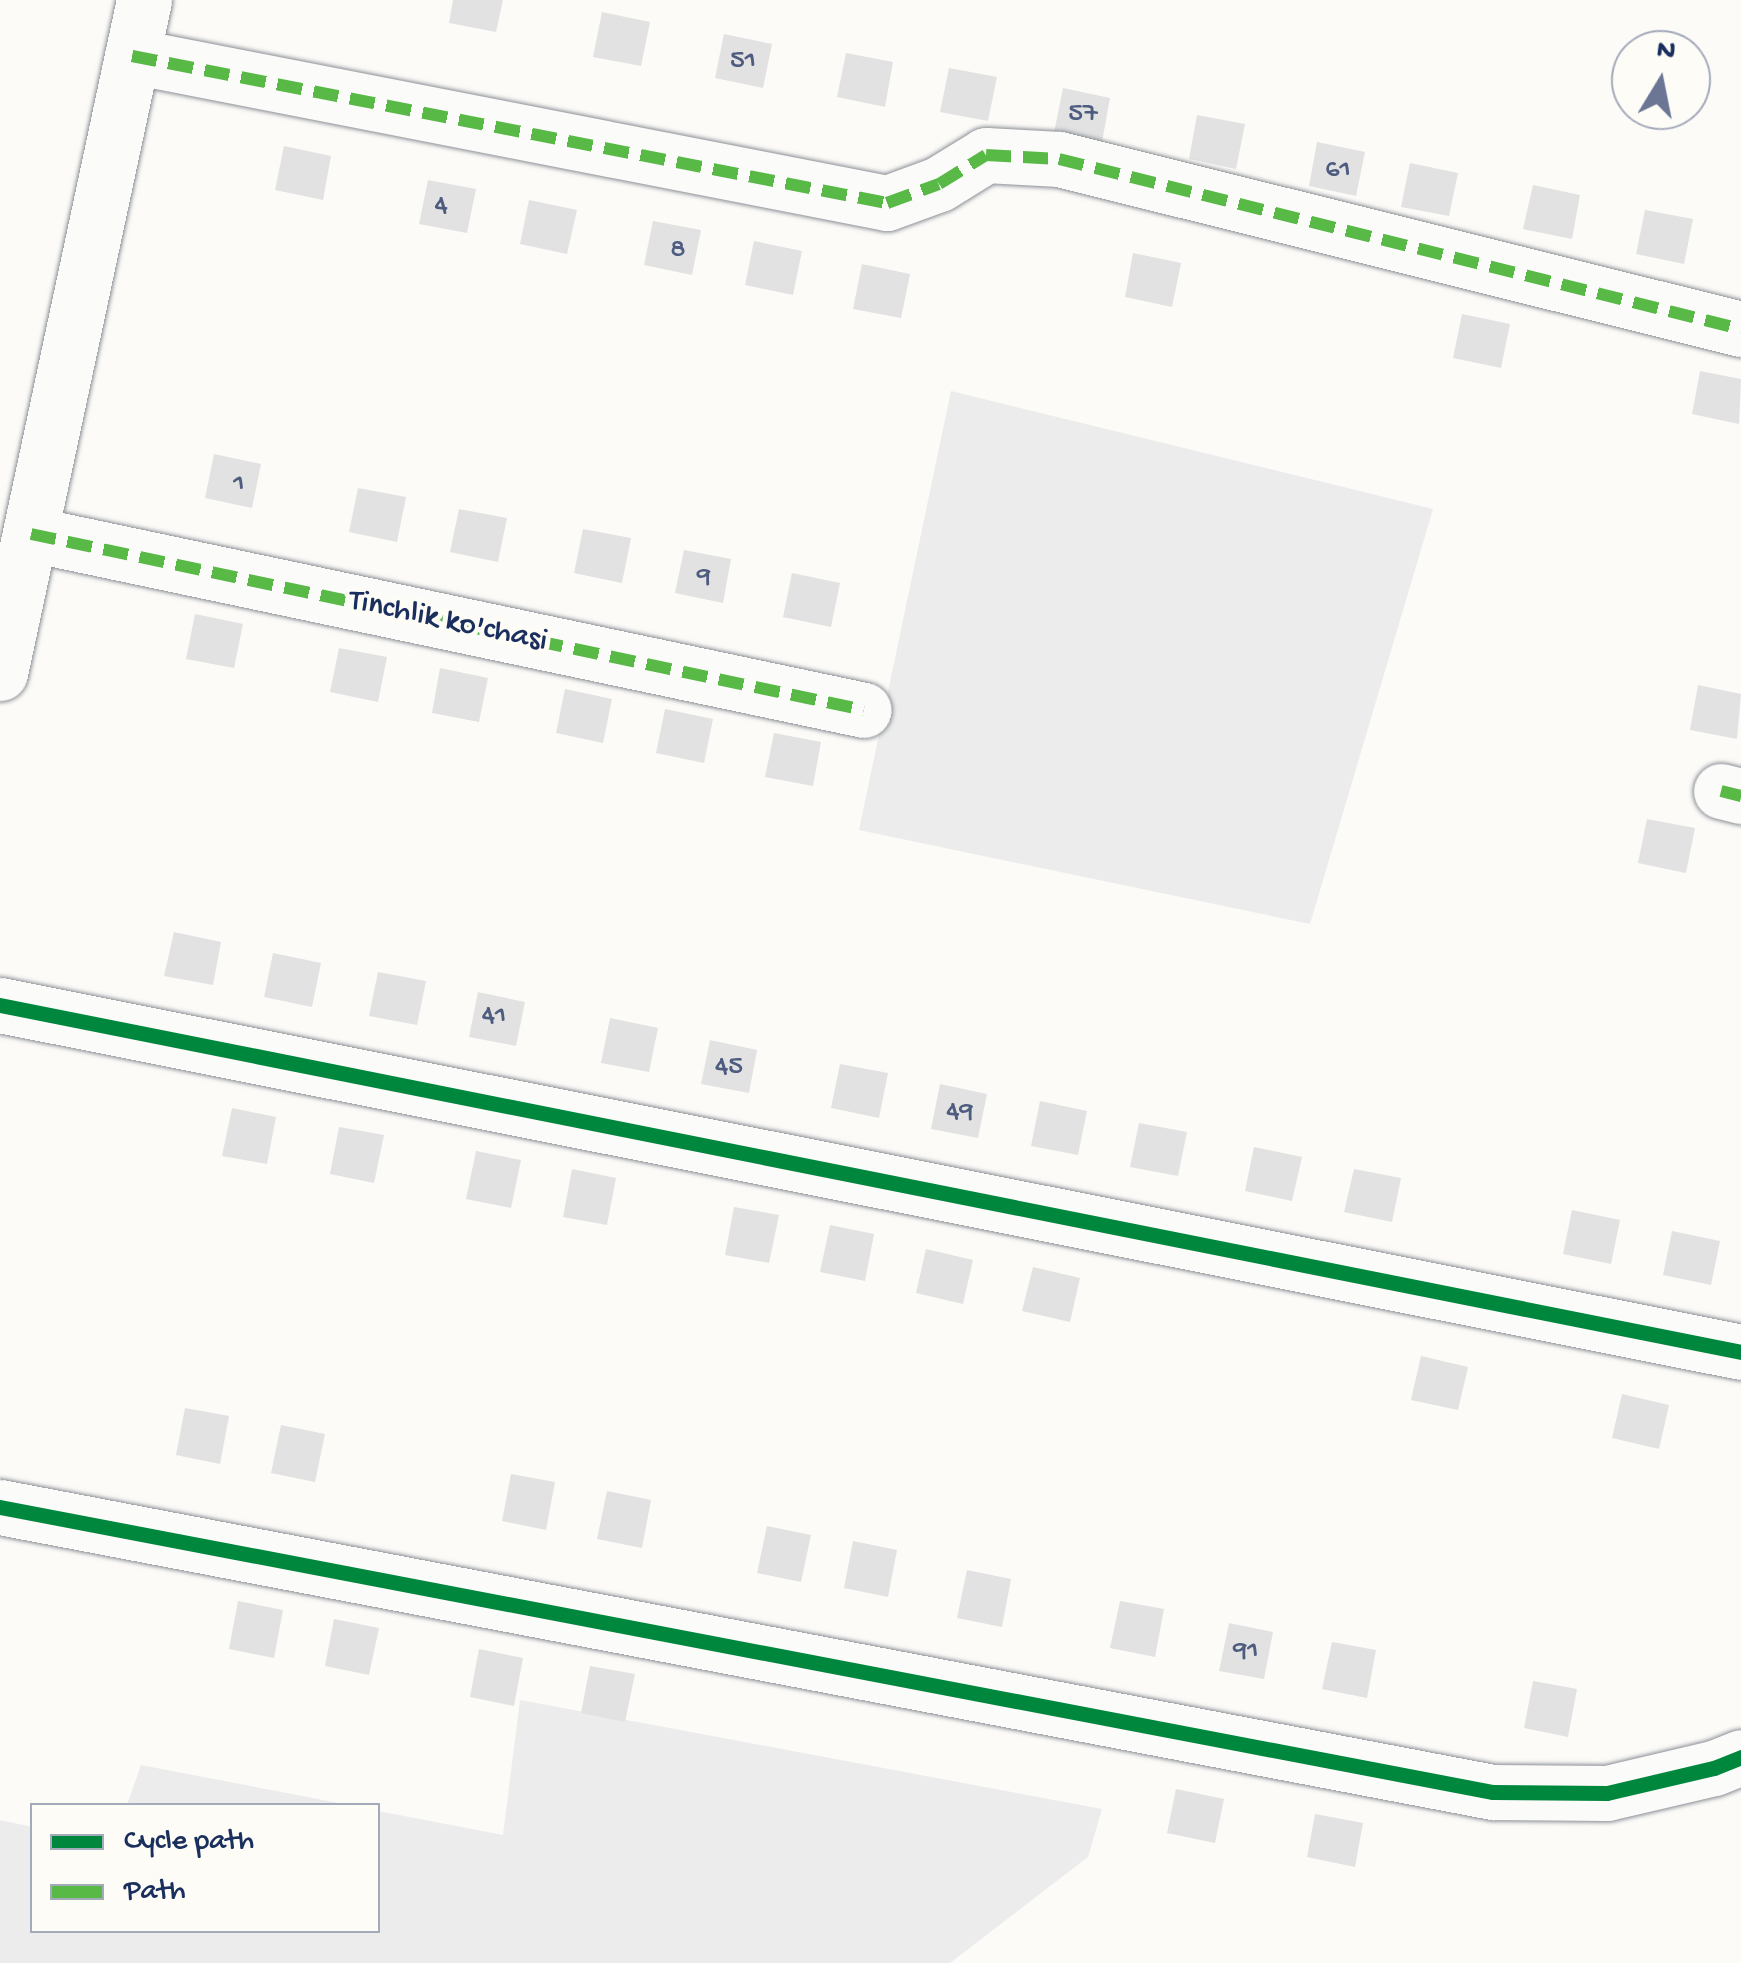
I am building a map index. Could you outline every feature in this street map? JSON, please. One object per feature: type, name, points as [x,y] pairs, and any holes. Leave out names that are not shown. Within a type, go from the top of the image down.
[{"type":"street","points":[[0,674],[144,0]]},
{"type":"street","points":[[132,56],[888,203],[939,184],[986,154],[1060,160],[1741,329]]},
{"type":"street","name":"Tinchlik ko'chasi","points":[[31,534],[864,710]]},
{"type":"street","points":[[0,1005],[1741,1352]]},
{"type":"street","points":[[0,1507],[1492,1792],[1607,1793],[1714,1768],[1741,1757]]},
{"type":"shaded area","points":[[951,391],[1433,509],[1310,924],[859,830]]},
{"type":"shaded area","points":[[520,1700],[1102,1809],[1088,1857],[950,1963],[0,1963],[0,1820],[30,1827],[30,1933],[380,1933],[380,1811],[503,1835]]},
{"type":"shaded area","points":[[141,1765],[339,1803],[128,1803]]},
{"type":"building","points":[[453,0],[503,0],[496,32],[449,23]]},
{"type":"building","points":[[602,12],[650,22],[641,66],[593,57]]},
{"type":"building","points":[[724,34],[772,44],[763,88],[715,78]]},
{"type":"building","points":[[846,53],[893,62],[885,107],[837,97]]},
{"type":"building","points":[[949,68],[997,77],[988,121],[940,112]]},
{"type":"building","points":[[1063,88],[1110,98],[1102,142],[1054,133]]},
{"type":"building","points":[[1197,115],[1245,124],[1236,169],[1189,159]]},
{"type":"building","points":[[1317,142],[1365,152],[1356,196],[1309,186]]},
{"type":"building","points":[[284,146],[331,156],[323,200],[275,190]]},
{"type":"building","points":[[1410,163],[1458,173],[1449,216],[1401,207]]},
{"type":"building","points":[[428,180],[476,189],[467,233],[419,224]]},
{"type":"building","points":[[1533,185],[1580,195],[1572,239],[1523,229]]},
{"type":"building","points":[[529,200],[577,210],[567,254],[520,244]]},
{"type":"building","points":[[1645,210],[1693,219],[1684,264],[1636,254]]},
{"type":"building","points":[[653,221],[701,230],[692,275],[644,265]]},
{"type":"building","points":[[754,241],[802,251],[793,295],[745,285]]},
{"type":"building","points":[[1133,253],[1181,263],[1172,307],[1125,297]]},
{"type":"building","points":[[862,264],[910,274],[901,318],[853,309]]},
{"type":"building","points":[[1462,314],[1510,324],[1501,368],[1453,358]]},
{"type":"building","points":[[1700,371],[1741,379],[1739,424],[1692,414]]},
{"type":"building","points":[[214,454],[261,464],[252,508],[205,498]]},
{"type":"building","points":[[358,488],[406,497],[397,542],[349,532]]},
{"type":"building","points":[[459,509],[507,518],[498,562],[450,552]]},
{"type":"building","points":[[583,529],[631,538],[622,583],[574,573]]},
{"type":"building","points":[[684,550],[731,559],[723,603],[675,593]]},
{"type":"building","points":[[792,573],[840,583],[831,627],[783,617]]},
{"type":"building","points":[[195,614],[243,624],[234,668],[186,659]]},
{"type":"building","points":[[339,648],[387,657],[378,702],[330,692]]},
{"type":"building","points":[[440,668],[488,678],[479,722],[432,713]]},
{"type":"building","points":[[1698,685],[1741,694],[1737,739],[1690,730]]},
{"type":"building","points":[[565,689],[612,699],[603,743],[556,733]]},
{"type":"building","points":[[665,709],[713,719],[704,763],[656,753]]},
{"type":"building","points":[[774,733],[821,742],[813,786],[765,777]]},
{"type":"building","points":[[1647,819],[1695,828],[1686,873],[1638,863]]},
{"type":"building","points":[[174,932],[221,942],[213,985],[164,976]]},
{"type":"building","points":[[273,953],[321,963],[312,1007],[264,997]]},
{"type":"building","points":[[378,972],[426,981],[417,1025],[369,1016]]},
{"type":"building","points":[[478,992],[525,1002],[516,1046],[469,1037]]},
{"type":"building","points":[[610,1018],[658,1028],[649,1072],[601,1063]]},
{"type":"building","points":[[710,1040],[757,1050],[749,1093],[701,1084]]},
{"type":"building","points":[[840,1064],[888,1073],[879,1118],[831,1108]]},
{"type":"building","points":[[940,1084],[987,1094],[978,1138],[931,1129]]},
{"type":"building","points":[[1040,1101],[1087,1111],[1078,1155],[1031,1146]]},
{"type":"building","points":[[232,1108],[276,1117],[267,1164],[222,1156]]},
{"type":"building","points":[[1139,1123],[1187,1132],[1178,1176],[1130,1167]]},
{"type":"building","points":[[339,1127],[384,1135],[374,1183],[330,1174]]},
{"type":"building","points":[[1254,1147],[1302,1157],[1292,1201],[1245,1191]]},
{"type":"building","points":[[476,1151],[521,1160],[511,1208],[466,1199]]},
{"type":"building","points":[[572,1169],[616,1178],[607,1225],[563,1217]]},
{"type":"building","points":[[1354,1169],[1401,1178],[1392,1222],[1344,1212]]},
{"type":"building","points":[[734,1207],[779,1215],[769,1263],[725,1255]]},
{"type":"building","points":[[1572,1210],[1620,1220],[1611,1264],[1563,1254]]},
{"type":"building","points":[[830,1225],[874,1234],[865,1281],[820,1272]]},
{"type":"building","points":[[1672,1231],[1720,1241],[1711,1285],[1663,1275]]},
{"type":"building","points":[[926,1249],[973,1260],[963,1304],[916,1293]]},
{"type":"building","points":[[1033,1267],[1080,1278],[1070,1322],[1022,1311]]},
{"type":"building","points":[[1421,1356],[1468,1367],[1458,1410],[1411,1400]]},
{"type":"building","points":[[1622,1394],[1669,1405],[1659,1449],[1612,1438]]},
{"type":"building","points":[[185,1408],[229,1416],[220,1464],[176,1455]]},
{"type":"building","points":[[281,1425],[325,1434],[315,1482],[271,1473]]},
{"type":"building","points":[[511,1474],[555,1482],[546,1530],[502,1521]]},
{"type":"building","points":[[607,1491],[651,1500],[642,1548],[597,1539]]},
{"type":"building","points":[[767,1526],[811,1535],[801,1582],[757,1573]]},
{"type":"building","points":[[853,1541],[897,1550],[888,1597],[844,1588]]},
{"type":"building","points":[[967,1570],[1011,1579],[1002,1627],[957,1618]]},
{"type":"building","points":[[238,1601],[283,1610],[274,1658],[229,1649]]},
{"type":"building","points":[[1120,1601],[1164,1609],[1155,1657],[1110,1648]]},
{"type":"building","points":[[334,1619],[379,1628],[369,1675],[325,1666]]},
{"type":"building","points":[[1229,1623],[1273,1632],[1264,1679],[1219,1671]]},
{"type":"building","points":[[1332,1642],[1376,1650],[1367,1698],[1322,1689]]},
{"type":"building","points":[[479,1649],[523,1658],[514,1706],[470,1697]]},
{"type":"building","points":[[590,1666],[635,1674],[625,1722],[581,1713]]},
{"type":"building","points":[[1533,1681],[1577,1689],[1568,1737],[1524,1728]]},
{"type":"building","points":[[1176,1789],[1224,1799],[1215,1843],[1167,1833]]},
{"type":"building","points":[[1315,1814],[1363,1823],[1355,1867],[1307,1857]]},
{"type":"marked path","points":[[132,56],[887,203],[939,184],[986,155],[1059,159],[1741,329]]},
{"type":"marked path","points":[[31,534],[864,710]]},
{"type":"marked path","points":[[1721,791],[1741,796]]},
{"type":"cycle path","points":[[0,1005],[1741,1352]]},
{"type":"cycle path","points":[[0,1507],[1493,1792],[1607,1793],[1714,1768],[1741,1757]]}]
